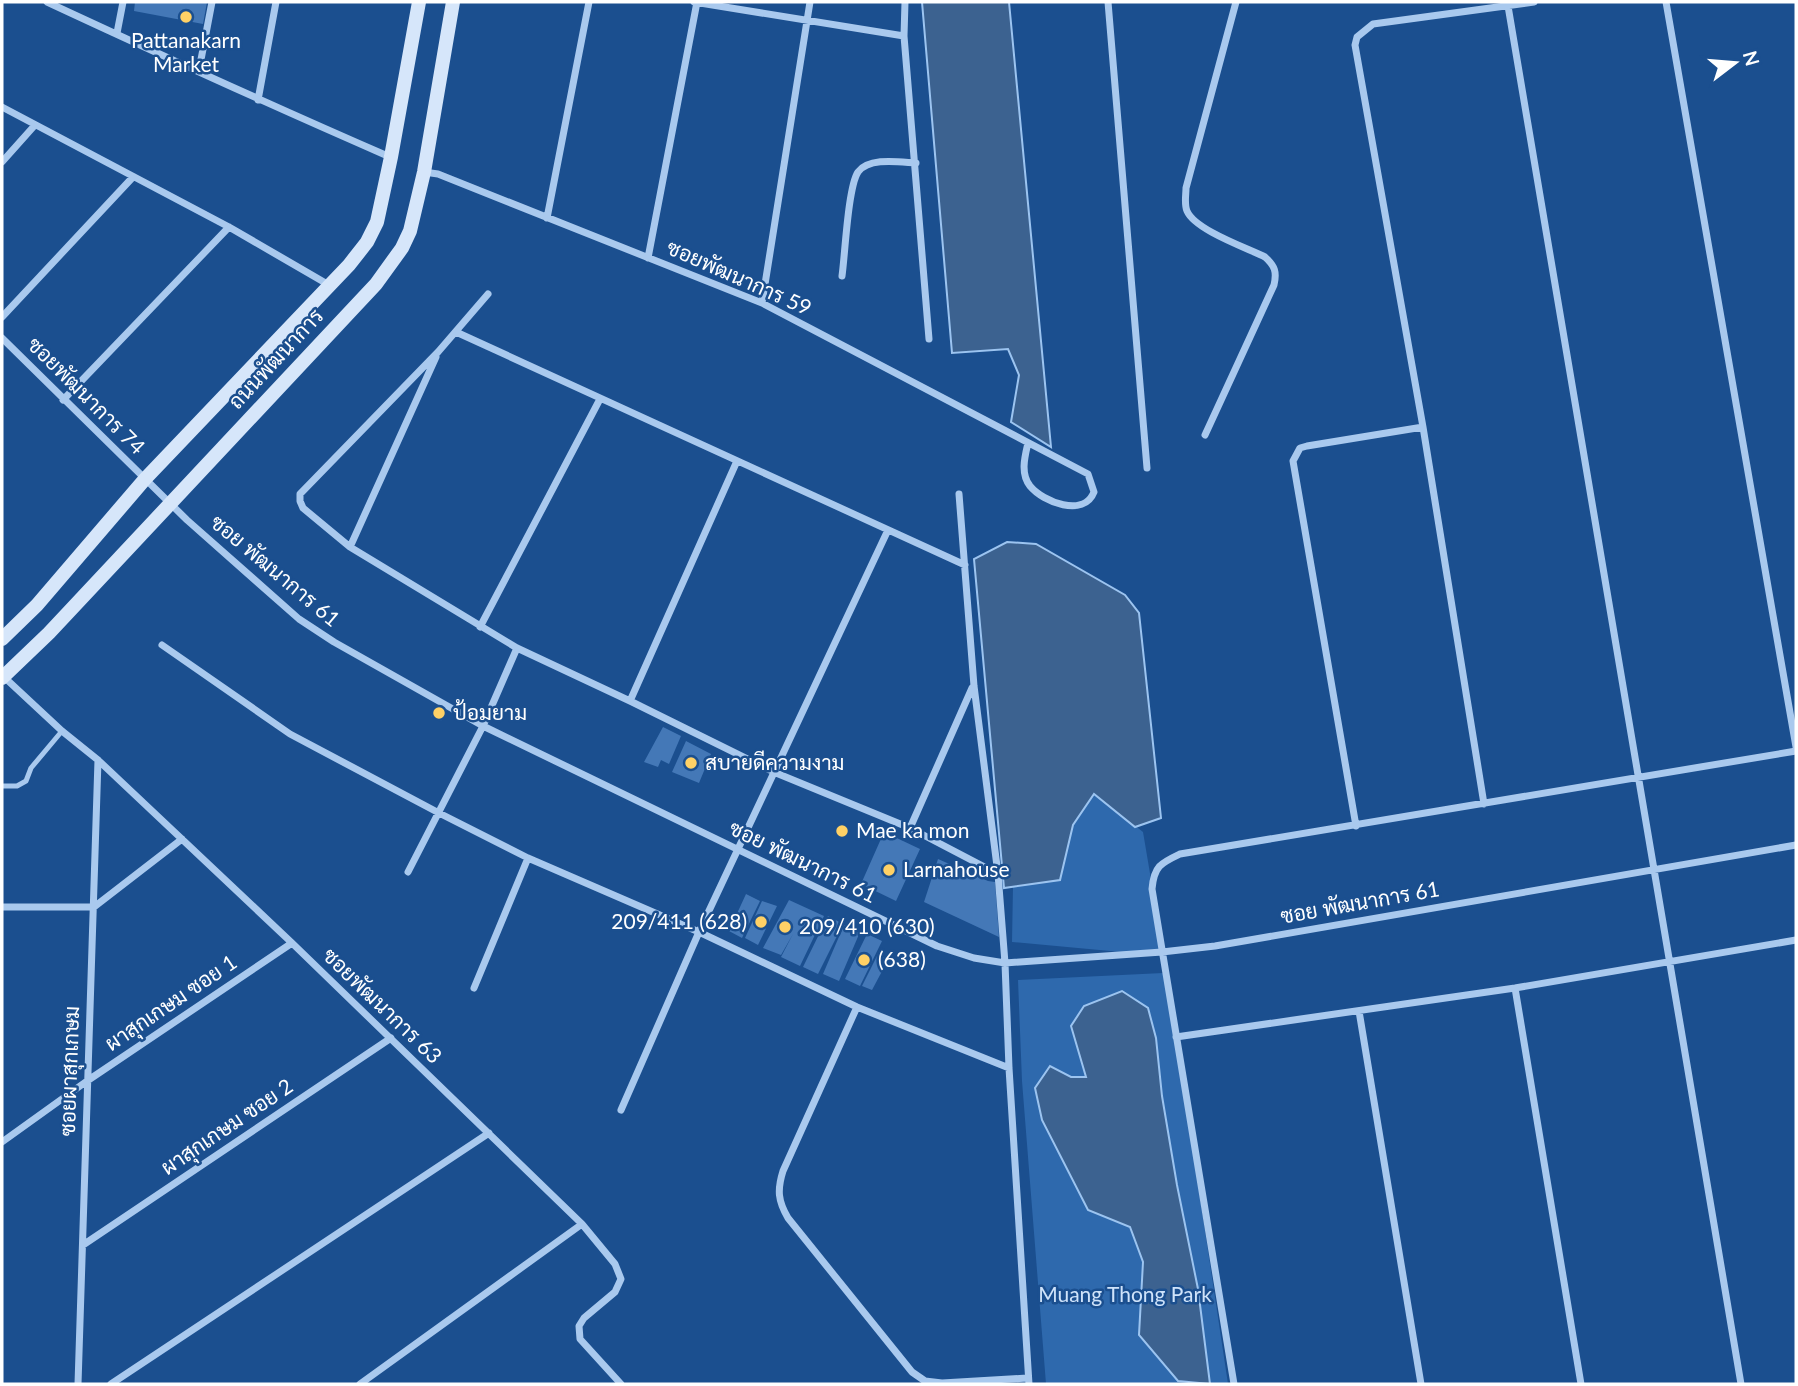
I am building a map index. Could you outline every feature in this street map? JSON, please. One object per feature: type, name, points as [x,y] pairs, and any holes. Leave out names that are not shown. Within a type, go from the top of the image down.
[{"type":"main road","name":"ถนนพัฒนาการ","points":[[2,639],[37,605],[145,479],[349,265],[367,242],[377,222],[419,2]]},
{"type":"main road","name":"ถนนพัฒนาการ","points":[[3,678],[27,657],[392,264],[410,231],[424,172],[453,2]]},
{"type":"street","points":[[49,2],[200,70],[258,100],[391,157]]},
{"type":"street","points":[[117,33],[123,2]]},
{"type":"street","points":[[200,70],[212,2]]},
{"type":"street","points":[[258,100],[276,2]]},
{"type":"street","points":[[547,218],[589,2]]},
{"type":"street","points":[[648,258],[696,2],[904,36]]},
{"type":"street","points":[[762,303],[810,2]]},
{"type":"street","points":[[905,2],[904,36],[929,339]]},
{"type":"street","points":[[1108,2],[1147,468]]},
{"type":"street","points":[[1205,436],[1277,274],[1273,264],[1265,257],[1208,229],[1193,218],[1187,212],[1185,201],[1186,188],[1236,2]]},
{"type":"street","points":[[1484,804],[1423,427],[1355,45],[1357,37],[1373,24],[1535,2]]},
{"type":"street","points":[[1234,1384],[1152,889],[1153,873],[1163,862],[1180,854],[1637,779],[1796,749],[1666,2]]},
{"type":"street","points":[[1508,6],[1741,1384]]},
{"type":"street","points":[[2,107],[229,227],[329,285]]},
{"type":"street","points":[[2,162],[35,125]]},
{"type":"street","points":[[842,276],[853,187],[858,172],[869,164],[916,163]]},
{"type":"street","name":"ซอยพัฒนาการ 59","points":[[424,172],[438,174],[762,303],[1088,474],[1094,492],[1091,500],[1084,506],[1075,508],[1042,495],[1030,486],[1024,467],[1028,443]]},
{"type":"street","points":[[2,317],[133,177]]},
{"type":"street","points":[[63,400],[229,227]]},
{"type":"street","points":[[488,294],[438,352],[300,494],[303,508],[350,547],[517,648],[776,773],[910,828],[998,873]]},
{"type":"street","points":[[456,332],[965,565]]},
{"type":"street","name":"ซอยพัฒนาการ 74","points":[[2,338],[170,503]]},
{"type":"street","points":[[350,547],[438,352]]},
{"type":"street","points":[[480,627],[600,399]]},
{"type":"street","points":[[1356,826],[1293,461],[1300,448],[1307,446],[1423,427]]},
{"type":"street","points":[[630,701],[737,461]]},
{"type":"street","points":[[857,1007],[783,1171],[778,1186],[779,1202],[788,1218],[912,1372],[925,1381],[942,1383],[1028,1381],[998,873],[974,686],[959,494]]},
{"type":"street","name":"ซอย พัฒนาการ 61","points":[[170,503],[299,619],[334,642],[483,726],[937,946],[974,958],[1005,963],[1163,952],[1228,944],[1796,845]]},
{"type":"street","points":[[621,1110],[699,932],[888,530]]},
{"type":"street","points":[[162,645],[290,734],[528,858],[699,932],[857,1007],[1009,1068]]},
{"type":"street","points":[[408,872],[483,726],[517,648]]},
{"type":"street","name":"ซอยพัฒนาการ 63","points":[[3,678],[98,760],[182,839],[582,1224],[614,1264],[621,1279],[615,1292],[584,1318],[579,1326],[580,1339],[621,1384]]},
{"type":"street","points":[[910,828],[974,686]]},
{"type":"street","name":"ซอยผาสุกเกษม","points":[[78,1384],[98,760]]},
{"type":"street","points":[[2,907],[94,907],[182,839]]},
{"type":"street","points":[[474,988],[528,858]]},
{"type":"street","points":[[1176,1037],[1515,988],[1796,940]]},
{"type":"street","name":"ผาสุกเกษม ซอย 1","points":[[2,1142],[292,943]]},
{"type":"street","points":[[1515,988],[1581,1384]]},
{"type":"street","points":[[1359,1011],[1421,1384]]},
{"type":"street","name":"ผาสุกเกษม ซอย 2","points":[[83,1245],[391,1038]]},
{"type":"street","points":[[111,1384],[489,1133]]},
{"type":"street","points":[[360,1384],[582,1224]]},
{"type":"lane","points":[[2,786],[17,786],[26,781],[31,768],[62,731]]},
{"type":"green space","points":[[1094,793],[1143,832],[1164,956],[1012,942],[1013,886],[1060,880],[1073,825]]},
{"type":"green space","name":"Muang Thong Park","points":[[1163,973],[1176,1037],[1228,1384],[1046,1384],[1022,1081],[1018,980]]},
{"type":"shaded area","points":[[922,2],[1009,2],[1051,447],[1011,422],[1019,375],[1008,349],[952,353]]},
{"type":"shaded area","points":[[1007,542],[1036,544],[1125,595],[1139,613],[1161,818],[1135,827],[1094,794],[1073,825],[1060,880],[1004,888],[974,559]]},
{"type":"shaded area","points":[[1122,991],[1148,1008],[1156,1038],[1162,1096],[1198,1289],[1210,1384],[1178,1381],[1139,1335],[1143,1262],[1130,1227],[1088,1210],[1042,1120],[1035,1088],[1050,1066],[1071,1077],[1086,1077],[1071,1026],[1084,1006]]},
{"type":"building","name":"Pattanakarn Market","points":[[135,2],[207,2],[203,24],[134,11]]},
{"type":"building","name":"ป้อมยาม","points":[[437,705],[447,710],[441,721],[431,716]]},
{"type":"building","points":[[663,727],[681,736],[669,764],[661,760],[658,767],[644,762]]},
{"type":"building","name":"สบายดีความงาม","points":[[686,741],[711,754],[699,783],[672,772]]},
{"type":"building","name":"Larnahouse","points":[[884,832],[920,849],[896,901],[861,884]]},
{"type":"building","points":[[938,859],[995,882],[999,937],[924,902]]},
{"type":"building","points":[[746,894],[760,901],[742,938],[729,931]]},
{"type":"building","points":[[789,900],[824,916],[800,966],[781,957],[793,934],[781,955],[763,948]]},
{"type":"building","name":"209/411 (628)","points":[[762,901],[777,906],[758,945],[745,938]]},
{"type":"building","points":[[828,916],[843,924],[818,974],[803,967]]},
{"type":"building","points":[[844,925],[860,932],[839,981],[823,974]]},
{"type":"building","name":"(638)","points":[[867,934],[882,941],[860,986],[845,979]]},
{"type":"building","points":[[878,954],[888,960],[872,990],[862,986]]},
{"type":"place","name":"Pattanakarn Market","points":[[186,17]]},
{"type":"place","name":"ป้อมยาม","points":[[439,713]]},
{"type":"place","name":"สบายดีความงาม","points":[[691,763]]},
{"type":"place","name":"Mae ka mon","points":[[842,831]]},
{"type":"place","name":"Larnahouse","points":[[889,870]]},
{"type":"place","name":"209/411 (628)","points":[[761,922]]},
{"type":"place","name":"209/410 (630)","points":[[785,927]]},
{"type":"place","name":"(638)","points":[[864,960]]}]
